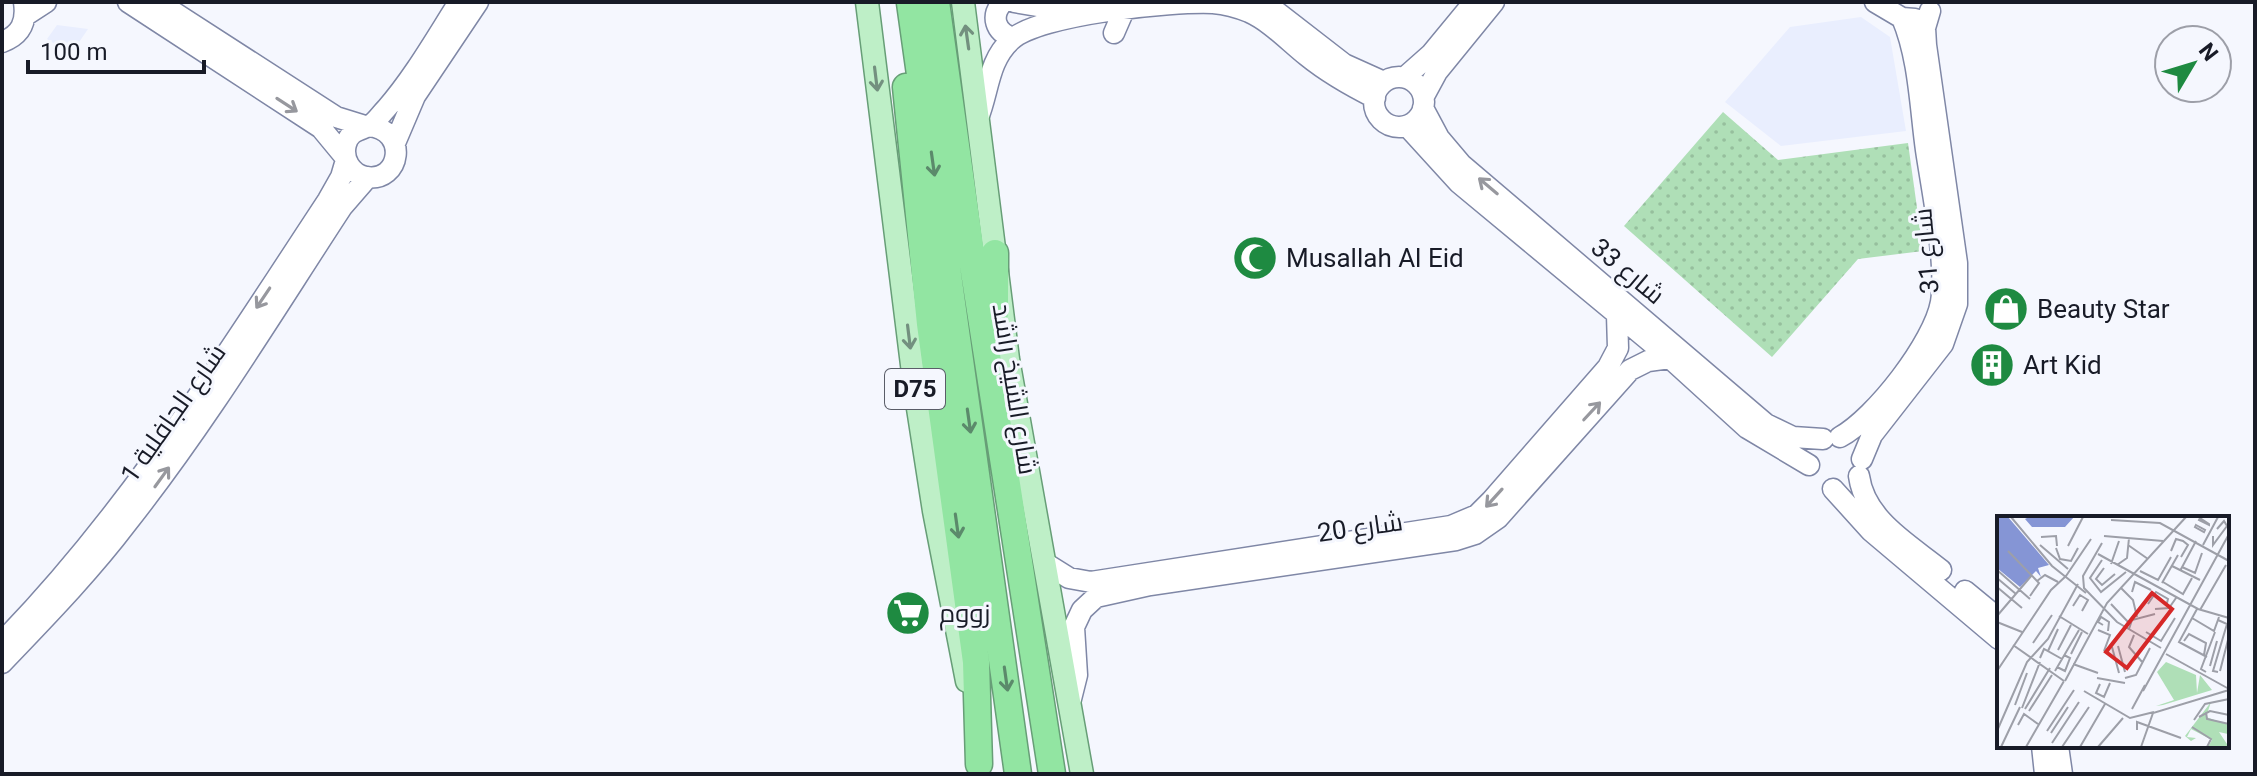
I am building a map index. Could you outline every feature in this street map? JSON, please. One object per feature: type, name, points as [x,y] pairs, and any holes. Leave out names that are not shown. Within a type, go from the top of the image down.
[{"type":"highway","points":[[919,2],[906,57],[909,137],[938,391],[975,651],[980,769]]},
{"type":"highway","name":"شارع الشيخ راشد","points":[[919,2],[970,246],[1052,774]]},
{"type":"highway","name":"شارع الشيخ راشد","points":[[919,2],[1018,774]]},
{"type":"highway","points":[[995,253],[1000,376],[998,420]]},
{"type":"main road","name":"D75","points":[[867,2],[915,389],[980,769]]},
{"type":"main road","name":"شارع الشيخ راشد","points":[[963,2],[1018,421],[1071,699],[1082,774]]},
{"type":"street","points":[[2,42],[16,36],[23,26],[25,8],[46,2]]},
{"type":"street","points":[[128,2],[321,128],[355,172],[368,177],[381,175],[392,165],[395,143],[415,96],[478,2]]},
{"type":"street","points":[[158,2],[336,117],[384,130],[395,143]]},
{"type":"street","points":[[346,158],[349,138],[367,126],[403,88],[459,2]]},
{"type":"street","points":[[1003,2],[995,20],[999,30],[1013,38]]},
{"type":"street","points":[[1014,2],[1043,7],[1084,2]]},
{"type":"street","points":[[1264,2],[1379,90]]},
{"type":"street","points":[[1405,77],[1431,54],[1474,2]]},
{"type":"street","points":[[1424,102],[1415,82],[1405,77],[1394,77],[1379,90],[1376,110],[1383,121],[1394,126],[1407,126],[1417,119],[1437,72],[1494,2]]},
{"type":"street","points":[[978,118],[994,63],[1013,38],[1041,24],[1124,10],[1202,3],[1245,11],[1265,21],[1322,67],[1379,90]]},
{"type":"street","points":[[1888,8],[1917,19],[1932,6]]},
{"type":"street","name":"شارع 31","points":[[1860,468],[1872,435],[1943,344],[1957,304],[1957,263],[1926,45],[1925,28],[1932,6]]},
{"type":"street","name":"شارع 31","points":[[1831,438],[1869,415],[1921,349],[1941,303],[1941,269],[1911,49],[1888,8]]},
{"type":"street","points":[[1114,33],[1124,10]]},
{"type":"street","name":"شارع 33","points":[[1424,102],[1439,138],[1461,164],[1766,424],[1793,437],[1831,438]]},
{"type":"street","name":"شارع 33","points":[[1407,126],[1450,175],[1670,358],[1756,435],[1809,465]]},
{"type":"street","name":"شارع الجافلية 1","points":[[2,642],[95,539],[170,437],[328,200],[341,177],[346,158]]},
{"type":"street","name":"شارع الجافلية 1","points":[[2,663],[80,581],[153,490],[202,422],[342,207],[368,177]]},
{"type":"street","name":"شارع 20","points":[[1045,563],[1069,578],[1091,582],[1451,526],[1469,519],[1491,501],[1608,367],[1618,348],[1617,315]]},
{"type":"street","name":"شارع 20","points":[[1071,699],[1077,675],[1074,627],[1082,610],[1096,597],[1150,585],[1456,540],[1475,534],[1503,513],[1630,370],[1648,361],[1670,358]]},
{"type":"street","points":[[1997,617],[1877,517],[1866,502],[1852,442],[1831,438],[1814,447],[1809,465],[1817,481],[1833,489],[1871,531],[1997,637]]},
{"type":"street","points":[[1833,489],[1845,487],[1860,468]]},
{"type":"street","points":[[2042,748],[2045,774]]},
{"type":"street","points":[[2058,748],[2062,774]]},
{"type":"shaded area","points":[[1861,17],[1890,37],[1906,131],[1781,146],[1725,102],[1790,27]]},
{"type":"shaded area","points":[[57,25],[88,29],[71,54],[47,39]]},
{"type":"green space","points":[[1723,112],[1778,160],[1908,143],[1923,251],[1858,259],[1772,357],[1624,226]]},
{"type":"place","name":"Musallah Al Eid","points":[[1255,258]]},
{"type":"place","name":"Beauty Star","points":[[2006,309]]},
{"type":"place","name":"Art Kid","points":[[1992,365]]},
{"type":"place","name":"زووم","points":[[908,613]]}]
